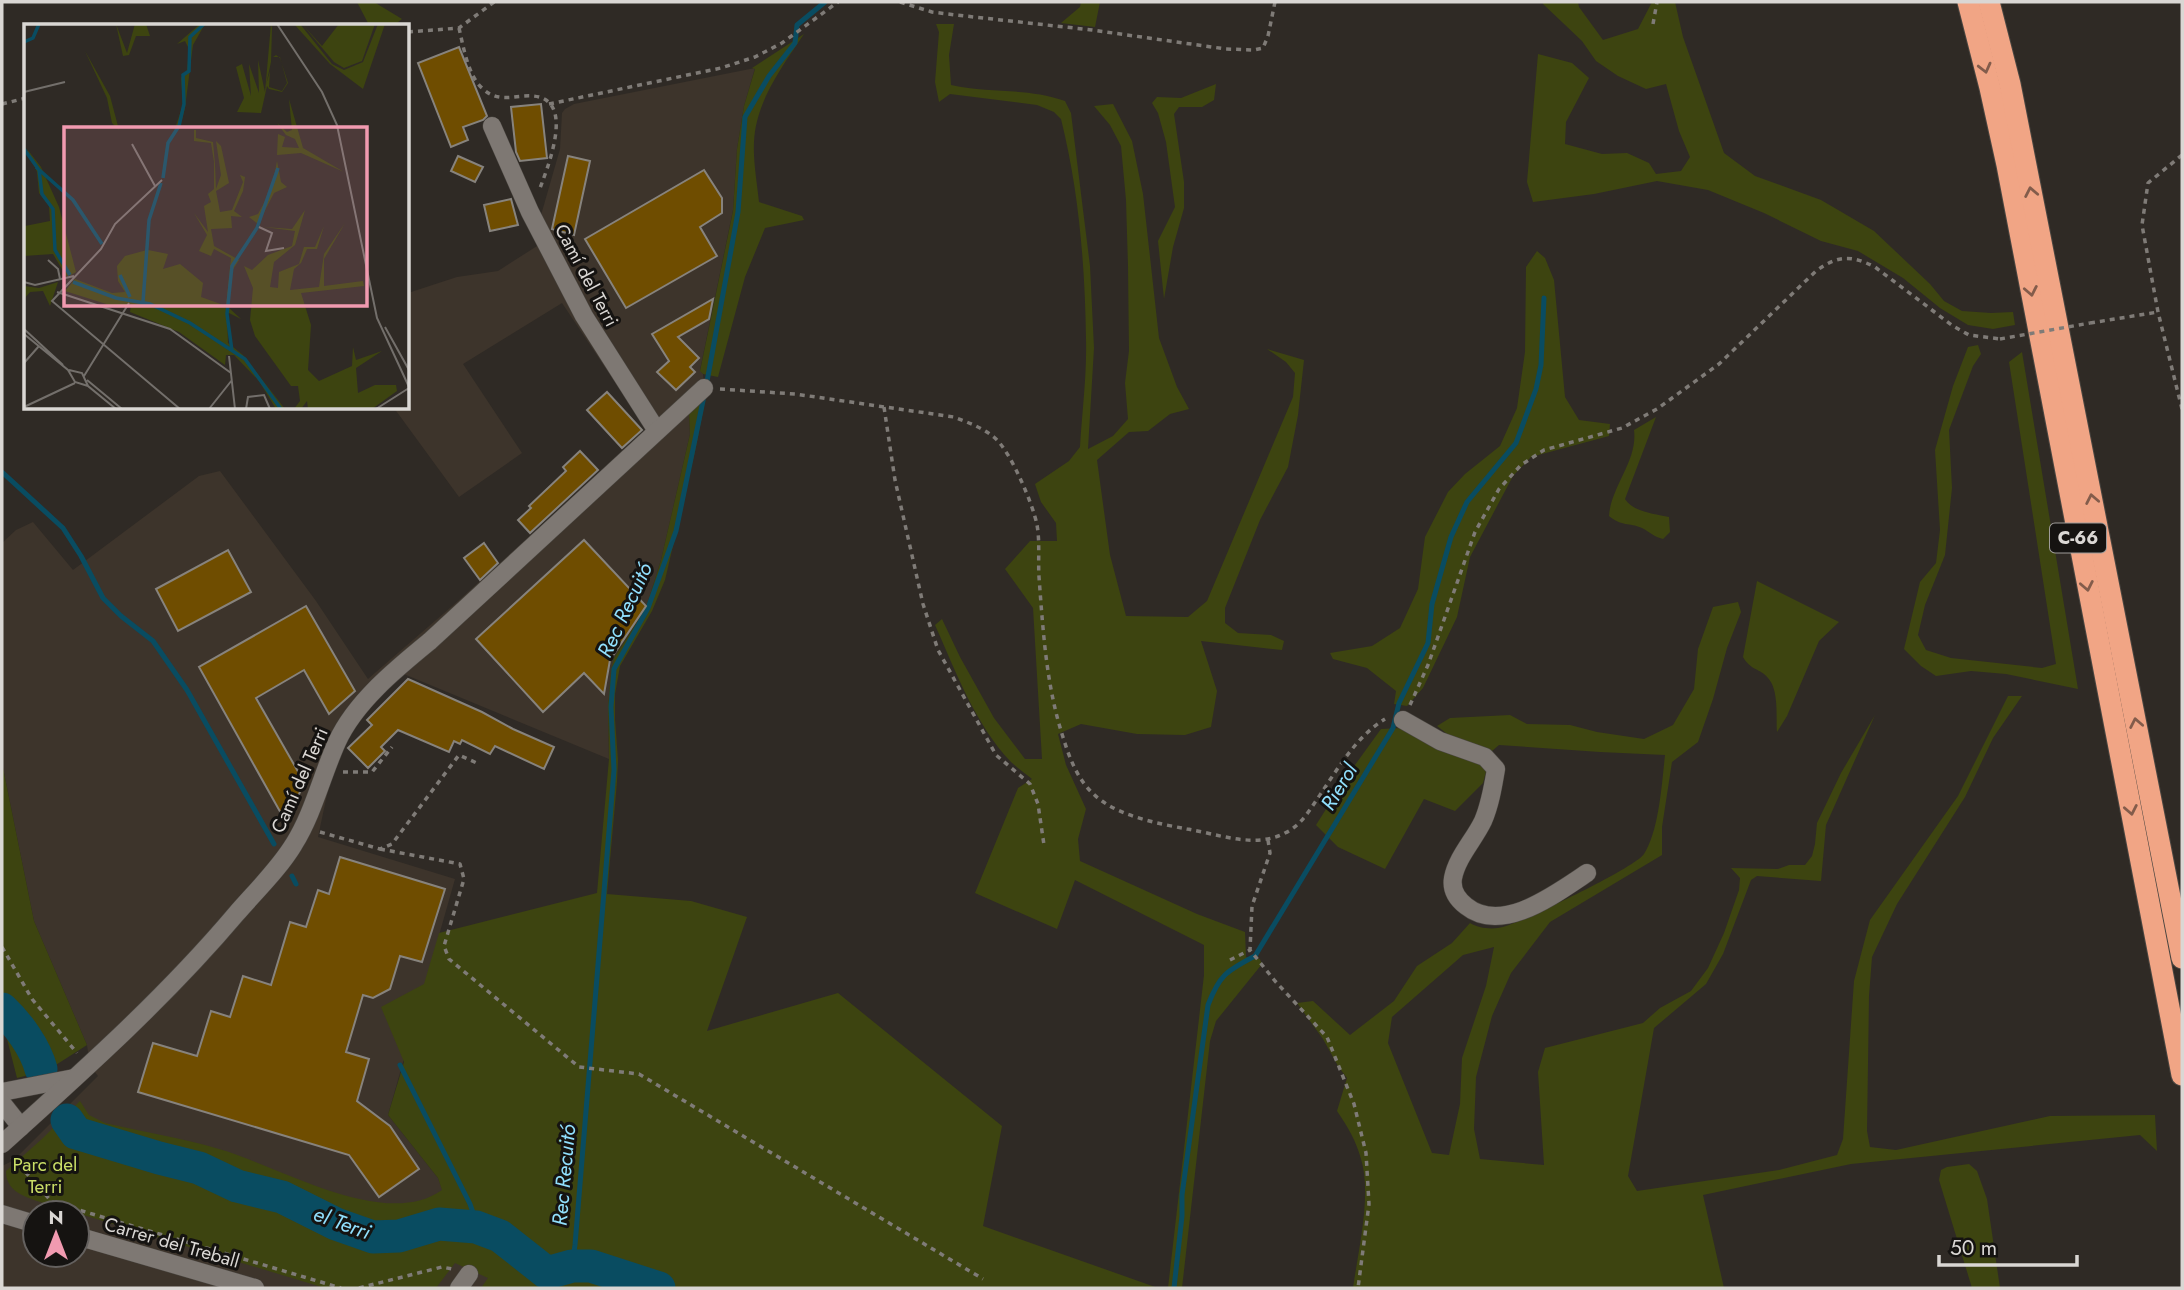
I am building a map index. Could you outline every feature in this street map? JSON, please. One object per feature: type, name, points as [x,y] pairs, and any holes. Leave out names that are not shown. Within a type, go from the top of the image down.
[{"type":"highway","name":"C-66","points":[[1968,2],[2007,165],[2182,1075]]},
{"type":"highway","name":"C-66","points":[[1989,2],[2010,84],[2182,958]]},
{"type":"street","name":"Camí del Terri","points":[[492,126],[530,212],[584,316],[657,431]]},
{"type":"street","name":"Camí del Terri","points":[[2,1144],[173,985],[217,937],[294,844],[339,738],[364,702],[394,670],[430,641],[704,388]]},
{"type":"street","points":[[1403,720],[1440,741],[1485,757],[1496,769],[1483,821],[1458,864],[1452,881],[1456,898],[1475,913],[1496,916],[1533,908],[1587,873]]},
{"type":"street","points":[[2,1092],[83,1071]]},
{"type":"street","points":[[2,1103],[21,1127]]},
{"type":"street","points":[[2,1214],[21,1220]]},
{"type":"street","name":"Carrer del Treball","points":[[91,1240],[255,1288]]},
{"type":"path","points":[[410,32],[459,28],[494,2]]},
{"type":"path","points":[[549,104],[721,68],[755,57],[782,43],[838,2]]},
{"type":"path","points":[[900,2],[933,12],[1226,49],[1254,50],[1263,48],[1275,2]]},
{"type":"path","points":[[1653,24],[1657,2]]},
{"type":"path","points":[[459,28],[467,61],[480,88],[496,97],[539,97],[549,104],[556,119],[552,156],[530,212]]},
{"type":"path","points":[[2,104],[24,98]]},
{"type":"path","points":[[2182,155],[2148,183],[2142,225],[2158,312],[2182,409]]},
{"type":"path","points":[[704,388],[795,394],[954,418],[978,426],[997,440],[1012,463],[1037,526],[1045,658],[1058,720],[1071,762],[1083,784],[1102,802],[1129,814],[1173,826],[1250,841],[1268,840],[1301,823],[1343,761],[1373,726],[1389,716],[1403,720],[1428,666],[1475,532],[1499,489],[1521,465],[1544,450],[1622,428],[1657,409],[1719,364],[1829,261],[1845,258],[1861,260],[1875,267],[1969,335],[2000,339],[2158,312]]},
{"type":"path","points":[[884,407],[895,480],[923,604],[937,650],[996,755],[1030,784],[1038,804],[1044,845]]},
{"type":"path","points":[[323,776],[341,772],[372,772],[392,747]]},
{"type":"path","points":[[380,849],[392,844],[459,755],[479,764]]},
{"type":"path","points":[[301,830],[327,832],[380,849],[460,864],[464,879],[444,946],[449,959],[579,1067],[639,1074],[984,1279]]},
{"type":"path","points":[[1268,840],[1270,853],[1252,906],[1250,950],[1327,1037],[1354,1104],[1366,1153],[1370,1204],[1357,1288]]},
{"type":"path","points":[[2,947],[32,999],[78,1055],[83,1071]]},
{"type":"path","points":[[1230,960],[1250,950]]},
{"type":"path","points":[[14,1160],[52,1202],[341,1288]]},
{"type":"path","points":[[359,1288],[442,1267],[464,1281]]},
{"type":"shaded area","points":[[755,68],[744,106],[737,149],[733,210],[700,370],[704,388],[698,403],[689,414],[690,434],[661,560],[646,608],[614,658],[608,706],[609,759],[394,670],[339,738],[318,837],[455,879],[388,1115],[438,1178],[472,1269],[520,1288],[2,1288],[2,1166],[14,1160],[98,1076],[90,1066],[87,1045],[34,921],[2,763],[2,543],[16,530],[33,522],[73,570],[199,476],[220,471],[316,601],[368,679],[647,430],[562,303],[463,364],[522,453],[459,497],[395,410],[410,410],[410,292],[457,277],[498,271],[537,246],[537,229],[560,149],[562,113],[574,104]]},
{"type":"green space","points":[[357,2],[374,2],[402,19],[396,24],[368,24]]},
{"type":"green space","points":[[1081,2],[1100,2],[1095,27],[1061,23],[1080,7]]},
{"type":"green space","points":[[1543,2],[1578,2],[1603,40],[1638,29],[1652,2],[1675,2],[1683,37],[1724,153],[1755,176],[1821,200],[1874,231],[1930,284],[1944,301],[1962,311],[2013,312],[2015,325],[1993,329],[1968,325],[1940,308],[1903,278],[1858,251],[1821,241],[1708,190],[1657,181],[1594,194],[1533,202],[1527,182],[1538,54],[1572,63],[1589,78],[1566,122],[1565,144],[1602,154],[1627,153],[1649,163],[1656,174],[1681,171],[1690,157],[1679,131],[1666,84],[1646,89],[1618,76],[1596,61],[1582,41]]},
{"type":"green space","points":[[936,24],[954,24],[949,55],[951,85],[1050,97],[1065,101],[1071,113],[1090,266],[1094,348],[1088,449],[1113,436],[1128,419],[1125,383],[1129,351],[1128,266],[1121,146],[1110,125],[1094,106],[1113,104],[1132,141],[1143,194],[1159,338],[1177,387],[1189,409],[1170,414],[1148,431],[1129,432],[1097,460],[1110,555],[1126,616],[1188,617],[1207,601],[1293,397],[1295,373],[1286,362],[1267,349],[1304,360],[1298,415],[1288,467],[1260,520],[1225,608],[1225,623],[1238,633],[1271,635],[1284,641],[1282,650],[1201,641],[1217,691],[1211,727],[1185,735],[1137,734],[1081,724],[1058,734],[1066,765],[1086,809],[1078,839],[1080,861],[1197,914],[1245,932],[1246,957],[1260,959],[1262,964],[1216,1021],[1210,1041],[1182,1288],[1168,1288],[1204,975],[1204,945],[1075,880],[1057,929],[975,893],[1018,788],[1032,779],[1011,762],[987,731],[967,697],[935,625],[942,619],[994,718],[1025,759],[1042,759],[1033,608],[1005,569],[1030,541],[1057,541],[1056,523],[1041,502],[1035,484],[1069,461],[1080,447],[1086,366],[1084,284],[1077,201],[1061,119],[1054,112],[1037,105],[950,94],[939,102],[935,82],[939,32]]},
{"type":"green space","points":[[804,34],[765,99],[756,127],[754,149],[759,202],[802,216],[804,220],[765,228],[745,277],[718,377],[703,374],[700,371],[733,211],[737,149],[744,106],[755,69],[752,68]]},
{"type":"green space","points":[[1216,84],[1214,100],[1202,107],[1179,107],[1174,114],[1184,182],[1184,208],[1173,247],[1164,299],[1158,241],[1175,207],[1166,142],[1158,113],[1152,103],[1157,97],[1181,98]]},
{"type":"green space","points":[[1537,251],[1545,258],[1554,280],[1565,397],[1579,420],[1610,424],[1609,436],[1531,457],[1513,476],[1470,557],[1457,617],[1423,688],[1407,706],[1394,704],[1396,691],[1367,668],[1333,659],[1330,653],[1372,646],[1400,628],[1418,589],[1425,537],[1448,492],[1465,474],[1500,446],[1517,408],[1525,352],[1526,267]]},
{"type":"green space","points":[[1978,345],[1981,354],[1973,366],[1949,430],[1952,488],[1945,555],[1925,605],[1918,635],[1926,650],[1951,658],[2042,668],[2056,664],[2009,362],[2022,352],[2078,689],[2006,674],[1971,671],[1936,676],[1904,649],[1920,582],[1936,563],[1940,530],[1935,450],[1953,386],[1968,347]]},
{"type":"green space","name":"Parc del Terri","points":[[705,401],[665,580],[652,611],[620,666],[615,694],[617,782],[607,894],[691,901],[747,917],[707,1031],[838,993],[1002,1126],[983,1226],[1158,1288],[481,1288],[488,1278],[455,1263],[436,1288],[325,1288],[91,1217],[91,1199],[32,1199],[15,1191],[9,1183],[6,1171],[80,1101],[89,1115],[105,1123],[219,1149],[362,1200],[392,1203],[419,1201],[442,1190],[438,1178],[388,1115],[404,1062],[381,1007],[424,984],[439,933],[597,893],[609,759],[608,706],[611,670],[614,658],[646,608],[661,560],[690,434],[689,414],[698,403]]},
{"type":"green space","points":[[1656,417],[1625,499],[1639,510],[1669,517],[1670,532],[1663,539],[1609,516],[1614,494],[1632,452],[1634,430]]},
{"type":"green space","points":[[1757,581],[1839,622],[1819,641],[1787,716],[1777,732],[1772,683],[1743,657]]},
{"type":"green space","points":[[1738,602],[1741,612],[1698,742],[1672,762],[1662,827],[1662,855],[1550,922],[1511,973],[1492,1016],[1476,1077],[1474,1129],[1480,1159],[1544,1165],[1538,1072],[1545,1048],[1643,1023],[1660,1008],[1691,991],[1708,968],[1739,890],[1740,878],[1731,868],[1778,869],[1789,865],[1805,865],[1812,856],[1817,823],[1841,773],[1875,715],[1826,825],[1821,881],[1757,876],[1751,880],[1723,954],[1706,984],[1654,1028],[1628,1176],[1637,1191],[1779,1170],[1837,1155],[1843,1139],[1854,981],[1870,920],[1958,796],[2008,696],[2022,696],[1993,738],[1965,797],[1897,904],[1872,957],[1867,1131],[1870,1147],[1896,1150],[2050,1116],[2155,1115],[2157,1151],[2140,1135],[1851,1164],[1703,1195],[1724,1288],[1353,1288],[1363,1224],[1365,1189],[1359,1152],[1337,1111],[1347,1078],[1297,1003],[1313,1001],[1350,1035],[1394,1001],[1417,966],[1452,943],[1470,923],[1488,928],[1506,926],[1580,893],[1637,861],[1649,844],[1659,806],[1665,755],[1499,745],[1492,751],[1455,740],[1437,726],[1450,718],[1510,715],[1527,724],[1570,725],[1644,739],[1673,725],[1694,689],[1698,649],[1713,607]],"holes":[[[1494,947],[1486,986],[1462,1058],[1460,1104],[1449,1155],[1432,1153],[1388,1043],[1392,1017],[1463,955]]]},
{"type":"green space","points":[[1401,728],[1487,768],[1483,783],[1455,811],[1424,799],[1385,869],[1338,847],[1316,825],[1381,729]]},
{"type":"green space","points":[[2,763],[34,921],[87,1045],[48,1070],[17,1078],[6,1035],[2,1030]]},
{"type":"green space","points":[[1969,1164],[1977,1171],[1987,1199],[2000,1288],[1972,1288],[1939,1180],[1941,1170]]},
{"type":"building","points":[[459,47],[487,116],[463,127],[468,140],[451,147],[418,63]]},
{"type":"building","points":[[541,104],[547,158],[520,161],[516,152],[511,107]]},
{"type":"building","points":[[458,156],[483,167],[475,182],[451,171]]},
{"type":"building","points":[[568,156],[590,161],[574,235],[552,229]]},
{"type":"building","points":[[704,170],[722,198],[722,213],[700,227],[717,256],[626,308],[585,239]]},
{"type":"building","points":[[511,199],[518,225],[490,231],[484,205]]},
{"type":"building","points":[[713,299],[709,319],[678,337],[699,358],[690,367],[695,372],[676,390],[657,372],[669,361],[652,334]]},
{"type":"building","points":[[607,392],[642,430],[622,448],[587,410]]},
{"type":"building","points":[[580,451],[598,470],[530,533],[518,520],[566,471],[563,467]]},
{"type":"building","points":[[584,540],[646,606],[610,660],[604,694],[584,673],[543,712],[476,639]]},
{"type":"building","points":[[484,543],[498,563],[480,580],[464,558]]},
{"type":"building","points":[[228,550],[251,592],[178,631],[156,589]]},
{"type":"building","points":[[306,606],[355,691],[329,714],[304,670],[256,698],[304,782],[287,824],[199,667]]},
{"type":"building","points":[[408,679],[554,747],[544,769],[495,746],[490,754],[462,740],[460,744],[454,741],[449,752],[398,730],[381,747],[385,751],[368,768],[348,748],[372,725],[367,720]]},
{"type":"building","points":[[340,857],[445,889],[422,962],[400,956],[390,989],[373,998],[363,995],[346,1052],[369,1059],[357,1101],[390,1126],[419,1169],[379,1197],[349,1155],[138,1092],[153,1043],[197,1056],[211,1011],[230,1017],[243,976],[271,985],[290,922],[306,927],[318,890],[329,894]]},
{"type":"waterway","name":"Rec Recuitó","points":[[706,387],[738,212],[745,117],[769,76],[795,43],[797,25],[825,2]]},
{"type":"waterway","name":"Rierol","points":[[1174,1288],[1182,1195],[1208,1005],[1216,986],[1226,974],[1255,956],[1393,728],[1399,703],[1428,643],[1432,604],[1451,537],[1467,502],[1516,443],[1536,389],[1541,365],[1544,298]]},
{"type":"waterway","name":"Rec Recuitó","points":[[572,1266],[614,770],[611,707],[614,669],[648,608],[676,531],[704,396]]},
{"type":"waterway","points":[[2,472],[63,528],[103,598],[153,641],[187,690],[274,844]]},
{"type":"waterway","points":[[292,876],[296,884]]},
{"type":"waterway","name":"el Terri","points":[[2,1009],[25,1036],[41,1069]]},
{"type":"waterway","points":[[400,1065],[470,1204],[476,1227]]},
{"type":"waterway","name":"el Terri","points":[[67,1120],[76,1133],[199,1168],[237,1186],[282,1197],[336,1224],[373,1237],[399,1236],[439,1224],[476,1227],[500,1236],[547,1273],[572,1266],[591,1266],[659,1288]]}]
